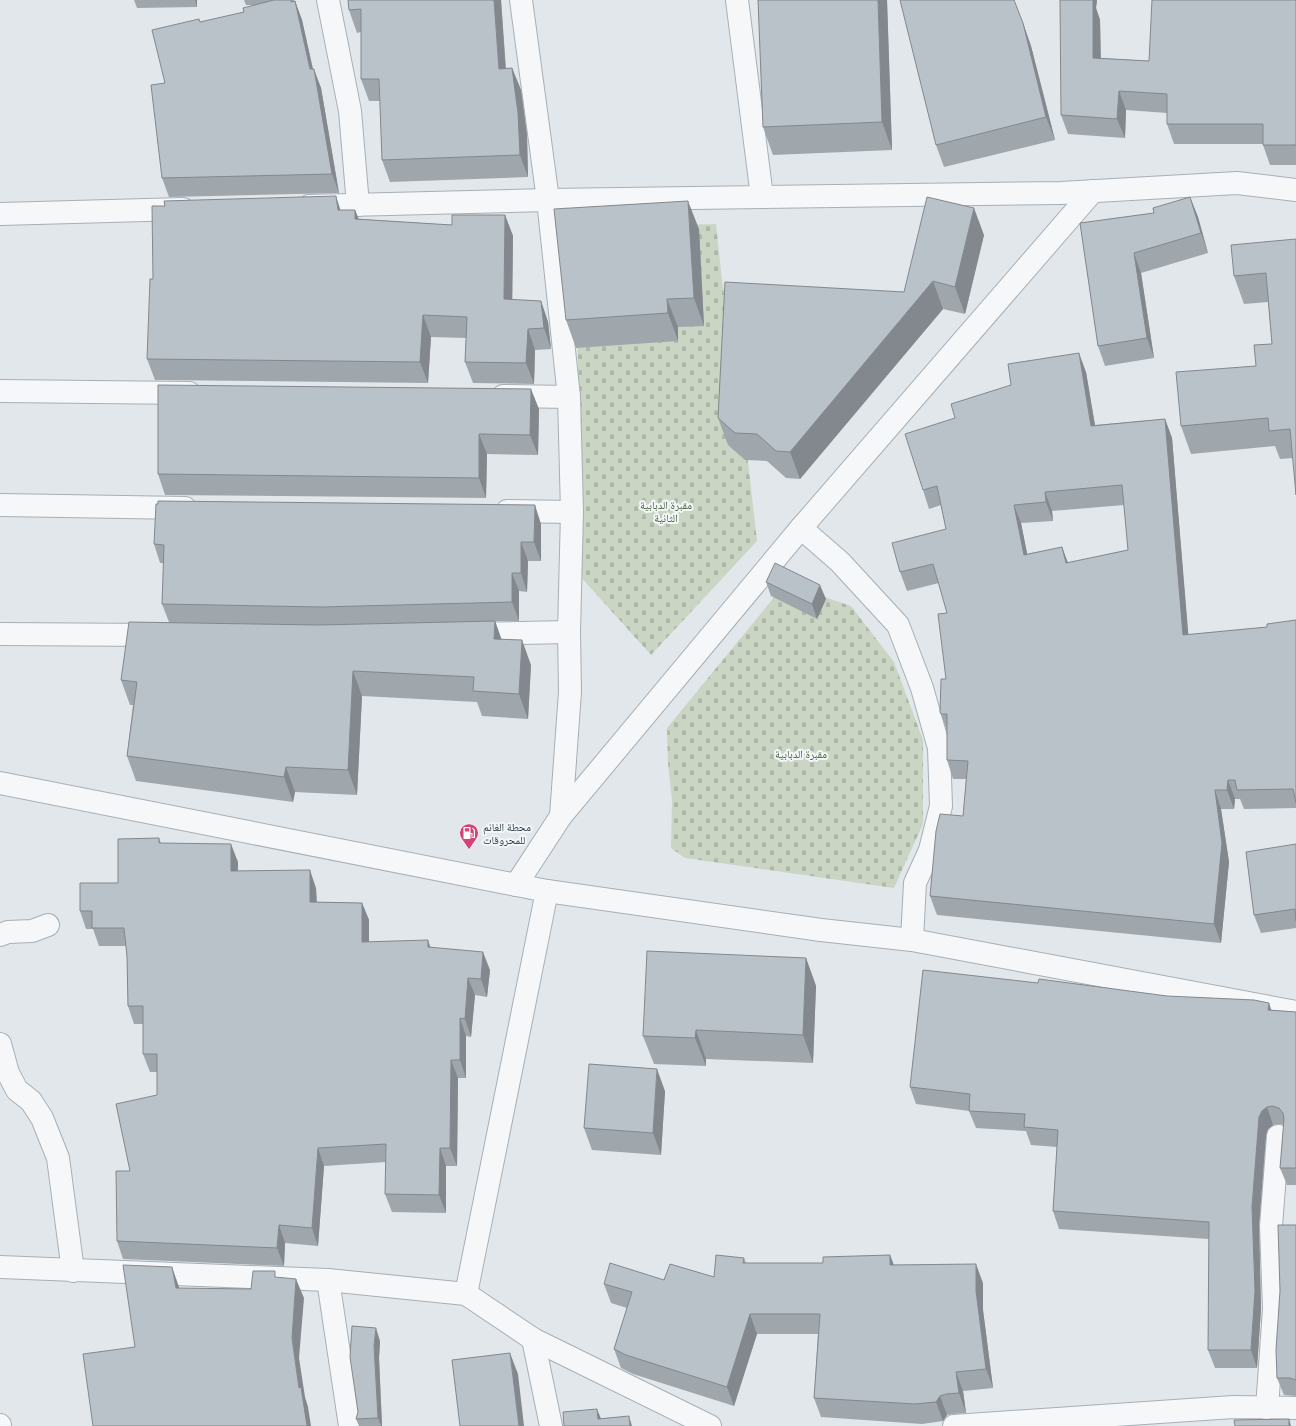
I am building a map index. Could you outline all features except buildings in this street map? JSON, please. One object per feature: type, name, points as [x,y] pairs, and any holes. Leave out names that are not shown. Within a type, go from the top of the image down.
[{"type":"street","points":[[328,0],[350,111],[358,205]]},
{"type":"street","points":[[521,0],[548,200],[570,397],[572,512],[569,632],[570,692],[561,816]]},
{"type":"street","points":[[738,0],[762,197]]},
{"type":"street","points":[[286,207],[548,200],[1060,193],[1236,182],[1296,190]]},
{"type":"street","points":[[516,885],[561,816],[801,528],[1094,191]]},
{"type":"street","points":[[0,214],[199,209]]},
{"type":"street","points":[[0,391],[206,393]]},
{"type":"street","points":[[482,396],[570,397]]},
{"type":"street","points":[[0,505],[206,508]]},
{"type":"street","points":[[485,511],[572,512]]},
{"type":"street","points":[[801,528],[840,562],[898,625],[922,688],[939,748],[941,806],[930,850],[915,883],[912,940]]},
{"type":"street","points":[[453,635],[569,632]]},
{"type":"street","points":[[0,634],[181,635]]},
{"type":"street","points":[[0,783],[547,891],[821,930],[912,940],[1296,1012]]},
{"type":"street","points":[[466,1294],[547,891]]},
{"type":"street","points":[[0,935],[8,932],[32,931],[48,925]]},
{"type":"street","points":[[0,1044],[8,1073],[17,1090],[31,1101],[42,1118],[58,1158],[73,1271]]},
{"type":"street","points":[[1267,1408],[1274,1308],[1271,1226],[1278,1136]]},
{"type":"street","points":[[0,1267],[328,1280],[466,1294],[533,1339],[688,1421],[710,1426]]},
{"type":"street","points":[[328,1280],[350,1426]]},
{"type":"street","points":[[533,1339],[551,1426]]},
{"type":"street","points":[[954,1426],[1233,1407],[1296,1408]]},
{"type":"green space","name":"مقبرة الدبابية الثانية","points":[[716,224],[722,280],[745,436],[757,541],[651,655],[579,575],[581,430],[572,227]]},
{"type":"green space","name":"مقبرة الدبابية","points":[[785,584],[851,606],[894,662],[923,740],[923,824],[894,888],[685,858],[671,848],[672,800],[668,763],[667,728]]},
{"type":"place","name":"محطة الغانم للمحروقات","points":[[469,850]]}]
